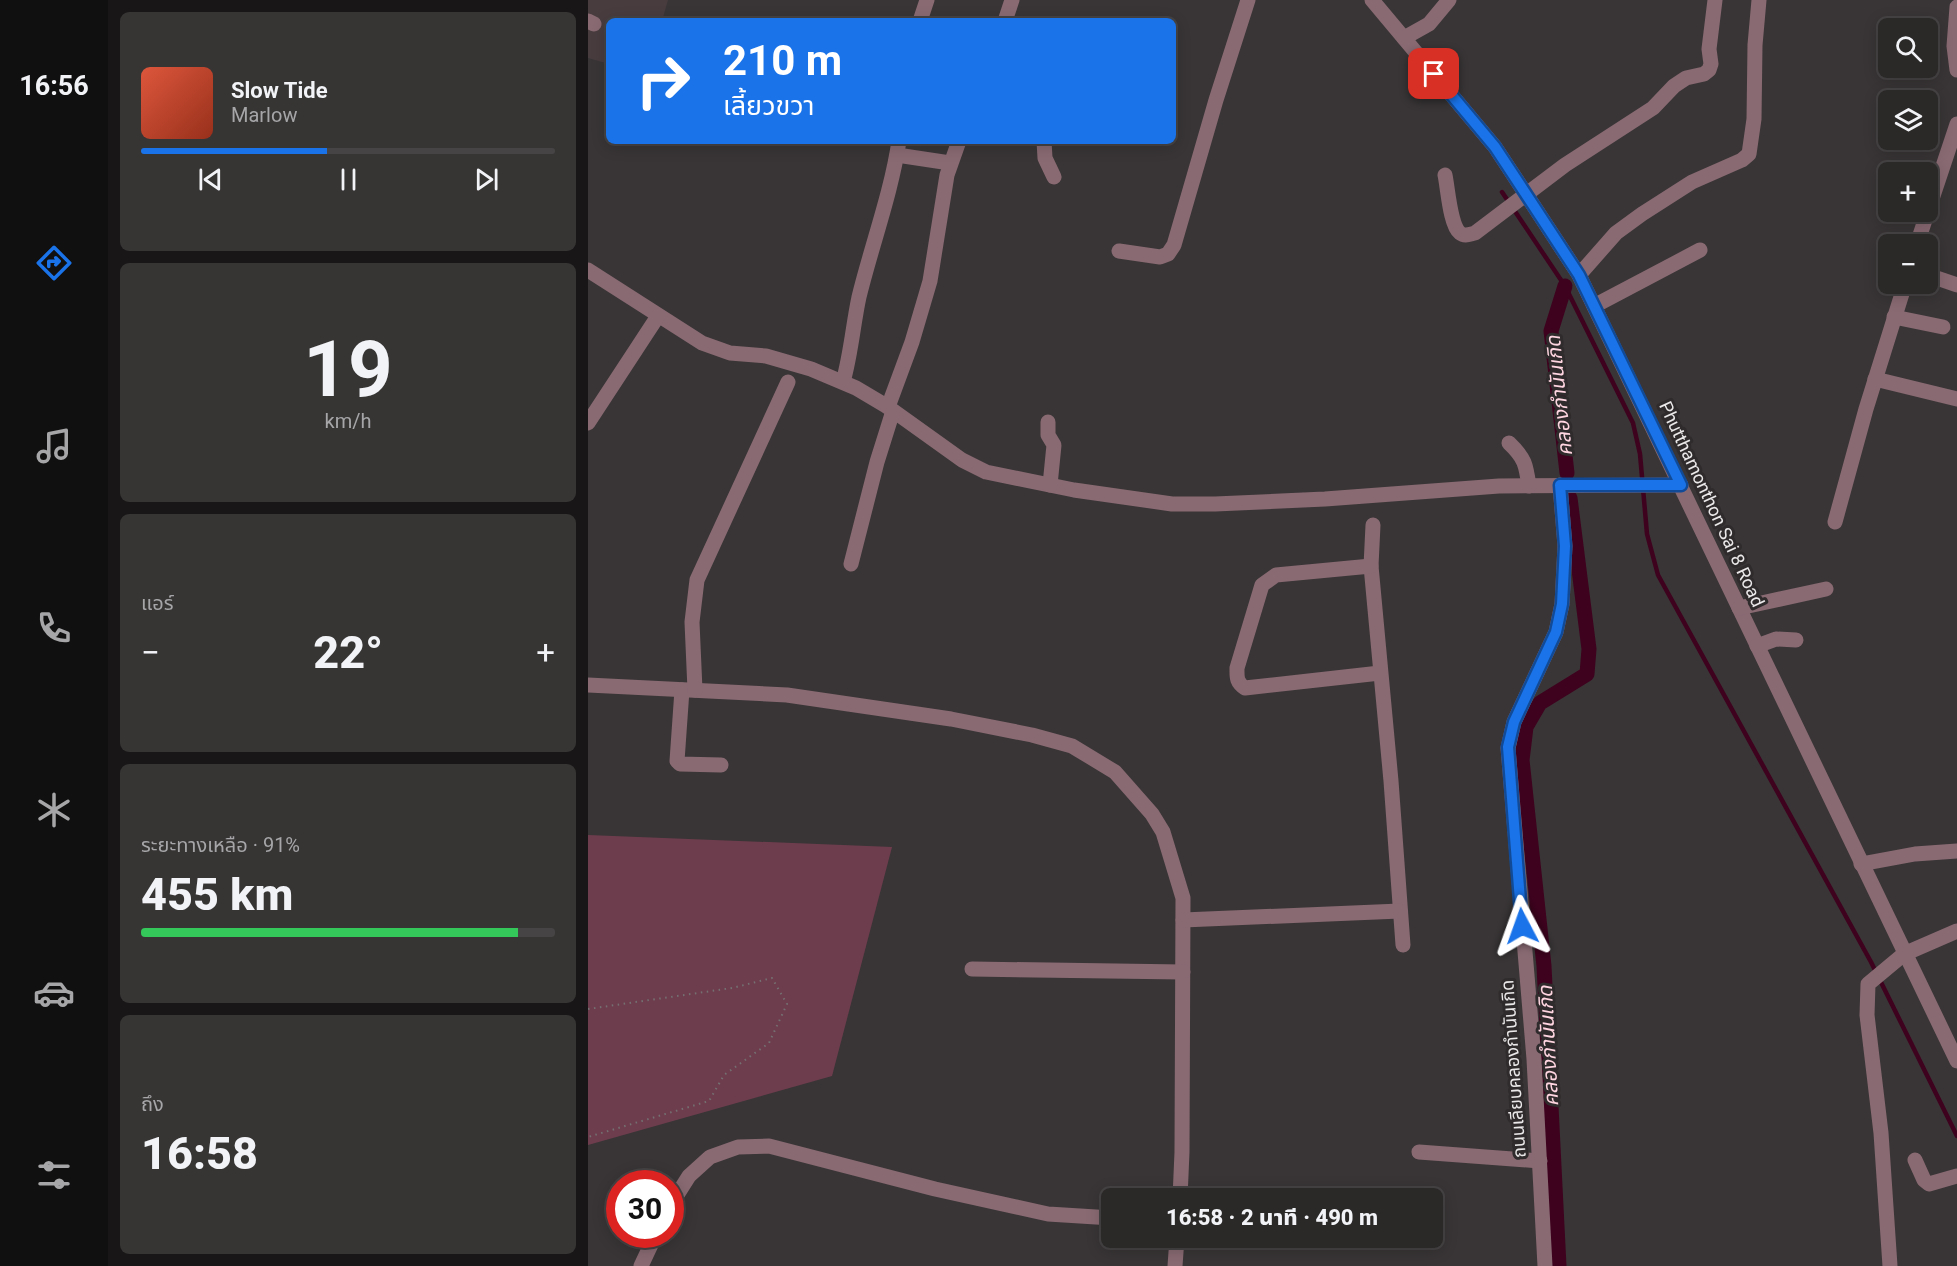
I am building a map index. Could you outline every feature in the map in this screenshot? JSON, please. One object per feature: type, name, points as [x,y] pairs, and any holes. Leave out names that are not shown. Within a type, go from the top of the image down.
[{"type":"street","points":[[921,18],[927,0]]},
{"type":"street","points":[[1006,18],[1012,0]]},
{"type":"street","points":[[1119,251],[1160,257],[1168,254],[1174,245],[1248,0]]},
{"type":"street","name":"Phutthamonthon Sai 8 Road","points":[[1372,0],[1495,147],[1579,275],[1957,1061]]},
{"type":"street","points":[[1404,38],[1429,24],[1449,0]]},
{"type":"street","points":[[1445,175],[1454,223],[1460,233],[1465,236],[1475,233],[1565,165],[1653,108],[1674,86],[1686,78],[1704,74],[1709,70],[1715,0]]},
{"type":"street","points":[[1579,275],[1616,233],[1642,214],[1692,182],[1742,160],[1749,154],[1754,119],[1755,45],[1759,0]]},
{"type":"street","points":[[1957,7],[1954,46],[1957,70]]},
{"type":"street","points":[[1920,234],[1957,124]]},
{"type":"street","points":[[851,564],[890,409],[930,281],[950,163],[958,144]]},
{"type":"street","points":[[1044,144],[1045,158],[1054,177]]},
{"type":"street","points":[[843,382],[849,362],[859,299],[894,174],[898,148],[950,163]]},
{"type":"street","points":[[1594,306],[1700,250]]},
{"type":"street","points":[[588,270],[702,343],[729,353],[766,356],[811,369],[843,382],[890,409],[962,460],[986,472],[1050,485],[1172,504],[1325,499],[1529,486],[1681,485]]},
{"type":"street","points":[[1938,278],[1957,285]]},
{"type":"street","points":[[1835,522],[1902,294]]},
{"type":"street","points":[[588,423],[658,316]]},
{"type":"street","points":[[1894,317],[1943,327]]},
{"type":"street","points":[[1875,379],[1957,399]]},
{"type":"street","points":[[721,765],[680,764],[677,761],[688,690],[697,580],[788,382]]},
{"type":"street","points":[[1047,422],[1048,435],[1054,445],[1050,485]]},
{"type":"street","points":[[1509,443],[1523,458],[1529,486]]},
{"type":"street","name":"ถนนเลียบคลองกำนันเกิด","points":[[1545,1266],[1534,1059],[1508,747],[1514,722],[1556,632],[1562,604],[1565,546],[1560,485]]},
{"type":"street","points":[[1373,525],[1371,566],[1391,781],[1403,945]]},
{"type":"street","points":[[1371,566],[1276,575],[1267,580],[1262,585],[1252,616],[1237,668],[1237,679],[1245,688],[1380,673]]},
{"type":"street","points":[[1739,608],[1826,588]]},
{"type":"street","points":[[1757,646],[1776,639],[1796,640]]},
{"type":"street","points":[[588,685],[787,695],[951,719],[1032,735],[1072,746],[1115,772],[1152,814],[1163,832],[1183,898],[1180,1188]]},
{"type":"street","points":[[1861,864],[1957,851]]},
{"type":"street","points":[[1183,920],[1400,911]]},
{"type":"street","points":[[1890,1266],[1881,1132],[1867,1016],[1868,984],[1904,954],[1957,931]]},
{"type":"street","points":[[972,969],[1183,972]]},
{"type":"street","points":[[684,1184],[689,1176],[710,1157],[738,1148],[769,1146],[935,1189],[1047,1214],[1101,1217]]},
{"type":"street","points":[[1419,1152],[1540,1161]]},
{"type":"street","points":[[1916,1160],[1924,1180],[1929,1184],[1957,1176]]},
{"type":"street","points":[[641,1266],[649,1248]]},
{"type":"street","points":[[1175,1266],[1176,1248]]},
{"type":"path","points":[[588,1009],[732,988],[772,978],[787,1004],[769,1043],[724,1075],[709,1101],[588,1137]]},
{"type":"shaded area","points":[[588,0],[668,0],[663,18],[606,18],[606,63],[588,58]]},
{"type":"shaded area","points":[[588,835],[892,847],[832,1076],[588,1145]]},
{"type":"waterway","points":[[1502,192],[1565,286],[1633,423],[1640,454],[1647,534],[1658,575],[1871,962],[1957,1136]]},
{"type":"waterway","name":"คลองกำนันเกิด","points":[[1565,286],[1551,331],[1567,473]]},
{"type":"waterway","name":"คลองกำนันเกิด","points":[[1559,1266],[1544,966],[1522,760],[1526,727],[1540,703],[1587,674],[1589,649],[1570,498]]},
{"type":"route","points":[[1434,74],[1495,147],[1579,275],[1681,485],[1560,485],[1565,546],[1562,604],[1556,632],[1514,722],[1508,747],[1522,926]]}]
